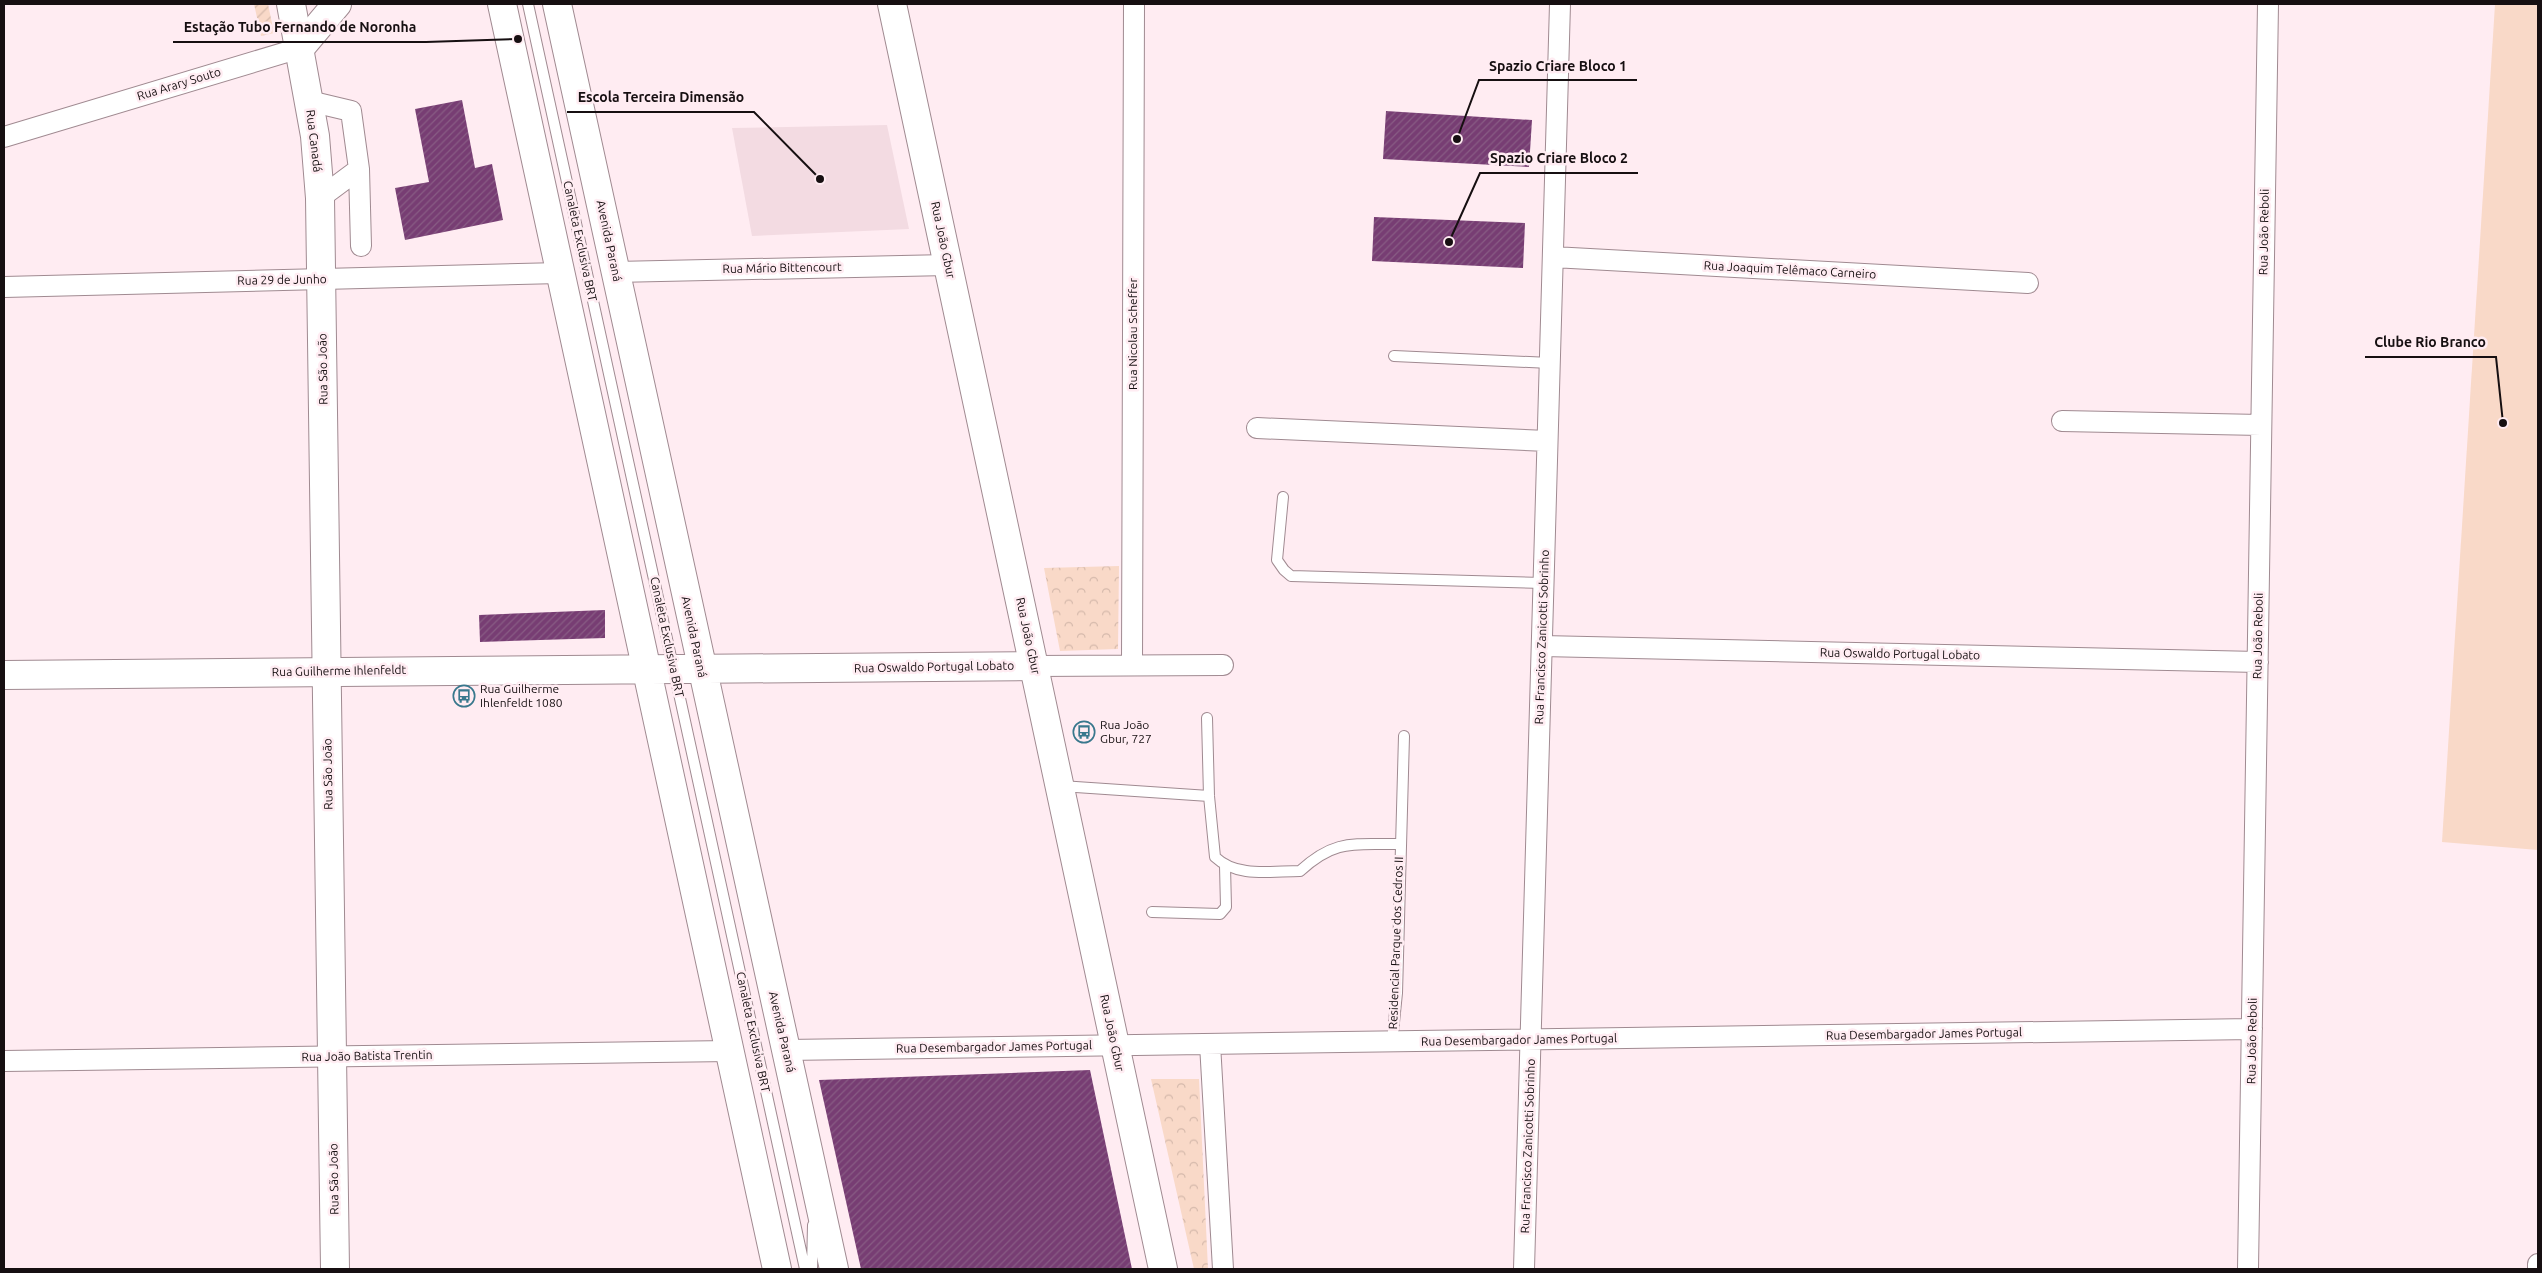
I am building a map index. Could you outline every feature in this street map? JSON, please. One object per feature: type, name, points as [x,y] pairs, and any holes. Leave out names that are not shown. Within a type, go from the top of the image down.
[{"type":"main road","name":"Rua Canadá","points":[[291,4],[309,101],[320,198],[322,279]]},
{"type":"main road","points":[[300,48],[337,4]]},
{"type":"main road","points":[[502,4],[777,1269]]},
{"type":"main road","name":"Avenida Paraná","points":[[557,4],[701,669],[834,1269]]},
{"type":"main road","name":"Rua João Gbur","points":[[892,4],[1163,1269]]},
{"type":"main road","name":"Rua São João","points":[[322,279],[335,1269]]},
{"type":"main road","name":"Rua Oswaldo Portugal Lobato","points":[[674,669],[1034,666]]},
{"type":"main road","name":"Rua Guilherme Ihlenfeldt","points":[[4,675],[674,669]]},
{"type":"street","name":"Rua Nicolau Scheffer","points":[[1132,665],[1134,4]]},
{"type":"street","name":"Rua Francisco Zanicotti Sobrinho","points":[[1524,1269],[1560,4]]},
{"type":"street","name":"Rua João Reboli","points":[[2248,1269],[2268,4]]},
{"type":"street","name":"Rua Arary Souto","points":[[4,137],[300,48]]},
{"type":"street","points":[[309,101],[351,111],[359,169],[361,246]]},
{"type":"street","points":[[320,198],[359,169]]},
{"type":"street","name":"Rua Joaquim Telêmaco Carneiro","points":[[1553,256],[2028,283]]},
{"type":"street","name":"Rua Mário Bittencourt","points":[[615,272],[948,265]]},
{"type":"street","name":"Rua 29 de Junho","points":[[4,287],[560,273]]},
{"type":"street","points":[[2062,421],[2261,425]]},
{"type":"street","points":[[1257,428],[1547,441]]},
{"type":"street","name":"Rua Oswaldo Portugal Lobato","points":[[1542,646],[2258,662]]},
{"type":"street","name":"Rua Oswaldo Portugal Lobato","points":[[1034,666],[1223,665]]},
{"type":"street","name":"Rua Desembargador James Portugal","points":[[786,1050],[2252,1030]]},
{"type":"street","points":[[1210,1044],[1222,1269]]},
{"type":"street","name":"Rua João Batista Trentin","points":[[4,1061],[730,1051]]},
{"type":"street","points":[[2538,1264],[2538,1269]]},
{"type":"lane","name":"Canaleta Exclusiva BRT","points":[[528,4],[805,1269]]},
{"type":"lane","points":[[1394,356],[1550,363]]},
{"type":"lane","points":[[1283,497],[1277,560],[1291,576],[1543,584]]},
{"type":"lane","points":[[1152,912],[1220,914],[1226,907],[1225,866],[1216,857],[1209,796],[1207,718]]},
{"type":"lane","name":"Residencial Parque dos Cedros II","points":[[1392,1042],[1396,992],[1404,736]]},
{"type":"lane","points":[[1060,786],[1209,796]]},
{"type":"lane","name":"Residencial Parque dos Cedros II","points":[[1225,866],[1242,871],[1300,871],[1317,855],[1341,845],[1400,844]]},
{"type":"lane","points":[[812,1269],[815,1183]]},
{"type":"shaded area","points":[[887,125],[909,229],[752,236],[732,128]]},
{"type":"green space","points":[[254,4],[268,4],[274,33],[261,36]]},
{"type":"green space","points":[[2495,4],[2538,4],[2538,850],[2442,842]]},
{"type":"green space","points":[[1119,566],[1118,649],[1060,651],[1044,568]]},
{"type":"green space","points":[[1151,1079],[1199,1079],[1208,1269],[1194,1269]]},
{"type":"building","points":[[462,100],[475,168],[492,164],[503,220],[405,240],[395,188],[429,182],[415,109]]},
{"type":"building","points":[[1386,111],[1532,120],[1529,167],[1383,159]]},
{"type":"building","points":[[1374,217],[1525,223],[1523,268],[1372,261]]},
{"type":"building","points":[[605,610],[605,638],[480,642],[479,615]]},
{"type":"building","points":[[1090,1070],[1132,1269],[861,1269],[819,1080]]},
{"type":"place","name":"Estação Tubo Fernando de Noronha","points":[[518,39]]},
{"type":"place","name":"Spazio Criare Bloco 1","points":[[1457,139]]},
{"type":"place","name":"Escola Terceira Dimensão","points":[[820,179]]},
{"type":"place","name":"Spazio Criare Bloco 2","points":[[1449,242]]},
{"type":"place","name":"Clube Rio Branco","points":[[2503,423]]},
{"type":"place","name":"Rua Guilherme Ihlenfeldt 1080","points":[[464,696]]},
{"type":"place","name":"Rua João Gbur, 727","points":[[1084,732]]}]
